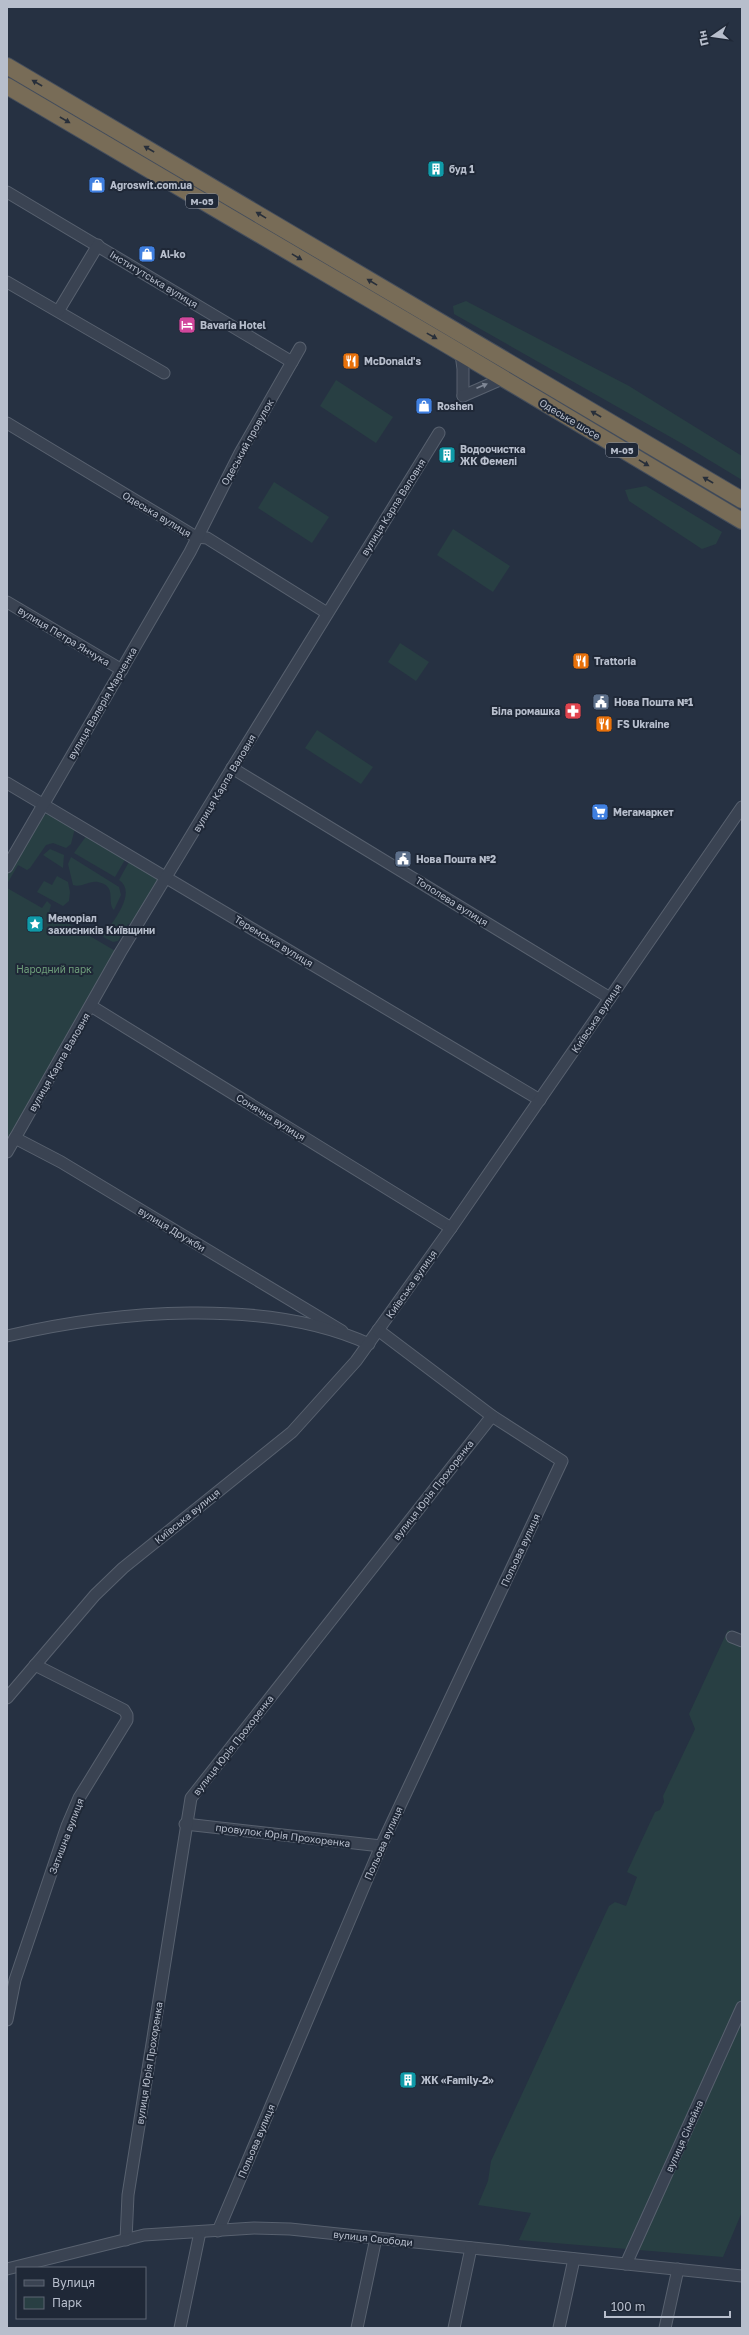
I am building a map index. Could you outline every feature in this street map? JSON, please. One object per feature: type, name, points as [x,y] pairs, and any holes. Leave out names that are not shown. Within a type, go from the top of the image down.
[{"type":"highway","name":"Одеське шосе","points":[[7,66],[742,500]]},
{"type":"highway","name":"Одеське шосе","points":[[7,86],[742,521]]},
{"type":"street","name":"Інститутська вулиця","points":[[7,192],[292,362]]},
{"type":"street","points":[[58,310],[98,245]]},
{"type":"street","points":[[7,282],[58,310],[164,373]]},
{"type":"street","name":"Одеський провулок","points":[[196,537],[240,453],[300,348]]},
{"type":"street","points":[[461,354],[464,369],[463,396],[502,379]]},
{"type":"street","name":"Одеська вулиця","points":[[7,423],[196,537],[207,538],[327,613]]},
{"type":"street","name":"вулиця Карпа Валовня","points":[[15,1138],[91,1006],[232,768],[439,433]]},
{"type":"street","name":"вулиця Валерія Марченка","points":[[7,867],[190,552],[196,537]]},
{"type":"street","name":"вулиця Петра Янчука","points":[[7,602],[122,670]]},
{"type":"street","name":"Тополева вулиця","points":[[232,768],[610,998]]},
{"type":"street","name":"Теремська вулиця","points":[[7,783],[540,1100]]},
{"type":"street","name":"Київська вулиця","points":[[7,1698],[95,1595],[123,1568],[292,1432],[369,1344],[540,1100],[742,807]]},
{"type":"street","name":"Сонячна вулиця","points":[[91,1006],[451,1228]]},
{"type":"street","points":[[7,1152],[15,1138]]},
{"type":"street","name":"вулиця Дружби","points":[[15,1138],[61,1162],[342,1331]]},
{"type":"street","points":[[7,1336],[53,1325],[133,1316],[187,1314],[272,1317],[342,1331],[369,1344]]},
{"type":"street","points":[[378,1330],[492,1416]]},
{"type":"street","name":"Польова вулиця","points":[[218,2231],[381,1846],[562,1462],[492,1416]]},
{"type":"street","name":"вулиця Юрія Прохоренка","points":[[126,2240],[128,2195],[185,1824],[191,1798],[492,1416]]},
{"type":"street","name":"Затишна вулиця","points":[[7,2020],[15,1980],[67,1826],[79,1798],[127,1720],[127,1715],[124,1710],[35,1665]]},
{"type":"street","name":"провулок Юрія Прохоренка","points":[[185,1824],[381,1846]]},
{"type":"street","name":"вулиця Сімейна","points":[[626,2264],[742,2008]]},
{"type":"street","name":"вулиця Свободи","points":[[7,2269],[144,2235],[254,2228],[290,2229],[742,2276]]},
{"type":"street","points":[[180,2328],[200,2232]]},
{"type":"street","points":[[357,2328],[376,2238]]},
{"type":"street","points":[[454,2328],[471,2248]]},
{"type":"street","points":[[559,2328],[574,2259]]},
{"type":"street","points":[[665,2328],[678,2269]]},
{"type":"green space","points":[[466,301],[629,386],[742,456],[742,480],[681,443],[454,314],[453,306]]},
{"type":"green space","points":[[336,380],[393,417],[376,443],[320,406]]},
{"type":"green space","points":[[274,482],[329,517],[312,543],[258,508]]},
{"type":"green space","points":[[646,486],[722,532],[716,544],[702,549],[629,501],[625,490]]},
{"type":"green space","points":[[453,529],[510,566],[493,592],[437,555]]},
{"type":"green space","points":[[400,643],[429,662],[416,681],[388,662]]},
{"type":"green space","points":[[317,730],[373,767],[361,784],[305,748]]},
{"type":"green space","points":[[47,814],[75,828],[71,844],[66,848],[53,843],[46,845],[30,868],[27,870],[18,865],[7,884],[7,875],[42,816]]},
{"type":"green space","points":[[87,835],[126,858],[115,877],[74,853]]},
{"type":"green space","points":[[50,849],[64,855],[63,868],[43,855]]},
{"type":"green space","points":[[71,857],[119,887],[121,895],[114,910],[111,903],[110,891],[104,884],[92,882],[79,886],[73,885],[68,864]]},
{"type":"green space","points":[[130,860],[160,879],[132,923],[128,924],[118,941],[113,942],[103,937],[122,908],[125,900],[126,892],[124,886],[119,880]]},
{"type":"green space","points":[[57,876],[68,882],[70,892],[69,901],[63,906],[37,892],[44,881],[52,885]]},
{"type":"green space","name":"Народний парк","points":[[7,888],[42,908],[47,901],[51,905],[49,912],[117,952],[7,1142]]},
{"type":"green space","name":"ЖК «Family-2»","points":[[728,1630],[742,1636],[742,2212],[723,2257],[519,2240],[531,2213],[478,2205],[488,2181],[491,2161],[609,1906],[615,1902],[626,1906],[637,1877],[627,1872],[655,1812],[660,1810],[664,1802],[663,1796],[695,1729],[689,1714]]},
{"type":"place","name":"буд 1","points":[[436,169]]},
{"type":"place","name":"Agroswit.com.ua","points":[[97,185]]},
{"type":"place","name":"Al-ko","points":[[147,254]]},
{"type":"place","name":"Bavaria Hotel","points":[[187,325]]},
{"type":"place","name":"McDonald's","points":[[351,361]]},
{"type":"place","name":"Roshen","points":[[424,406]]},
{"type":"place","name":"Водоочистка ЖК Фемелі","points":[[447,455]]},
{"type":"place","name":"Trattoria","points":[[581,661]]},
{"type":"place","name":"Нова Пошта №1","points":[[601,702]]},
{"type":"place","name":"Біла ромашка","points":[[573,711]]},
{"type":"place","name":"FS Ukraine","points":[[604,724]]},
{"type":"place","name":"Мегамаркет","points":[[600,812]]},
{"type":"place","name":"Нова Пошта №2","points":[[403,859]]},
{"type":"place","name":"Меморіал захисників Київщини","points":[[35,924]]},
{"type":"place","name":"ЖК «Family-2»","points":[[408,2080]]}]
